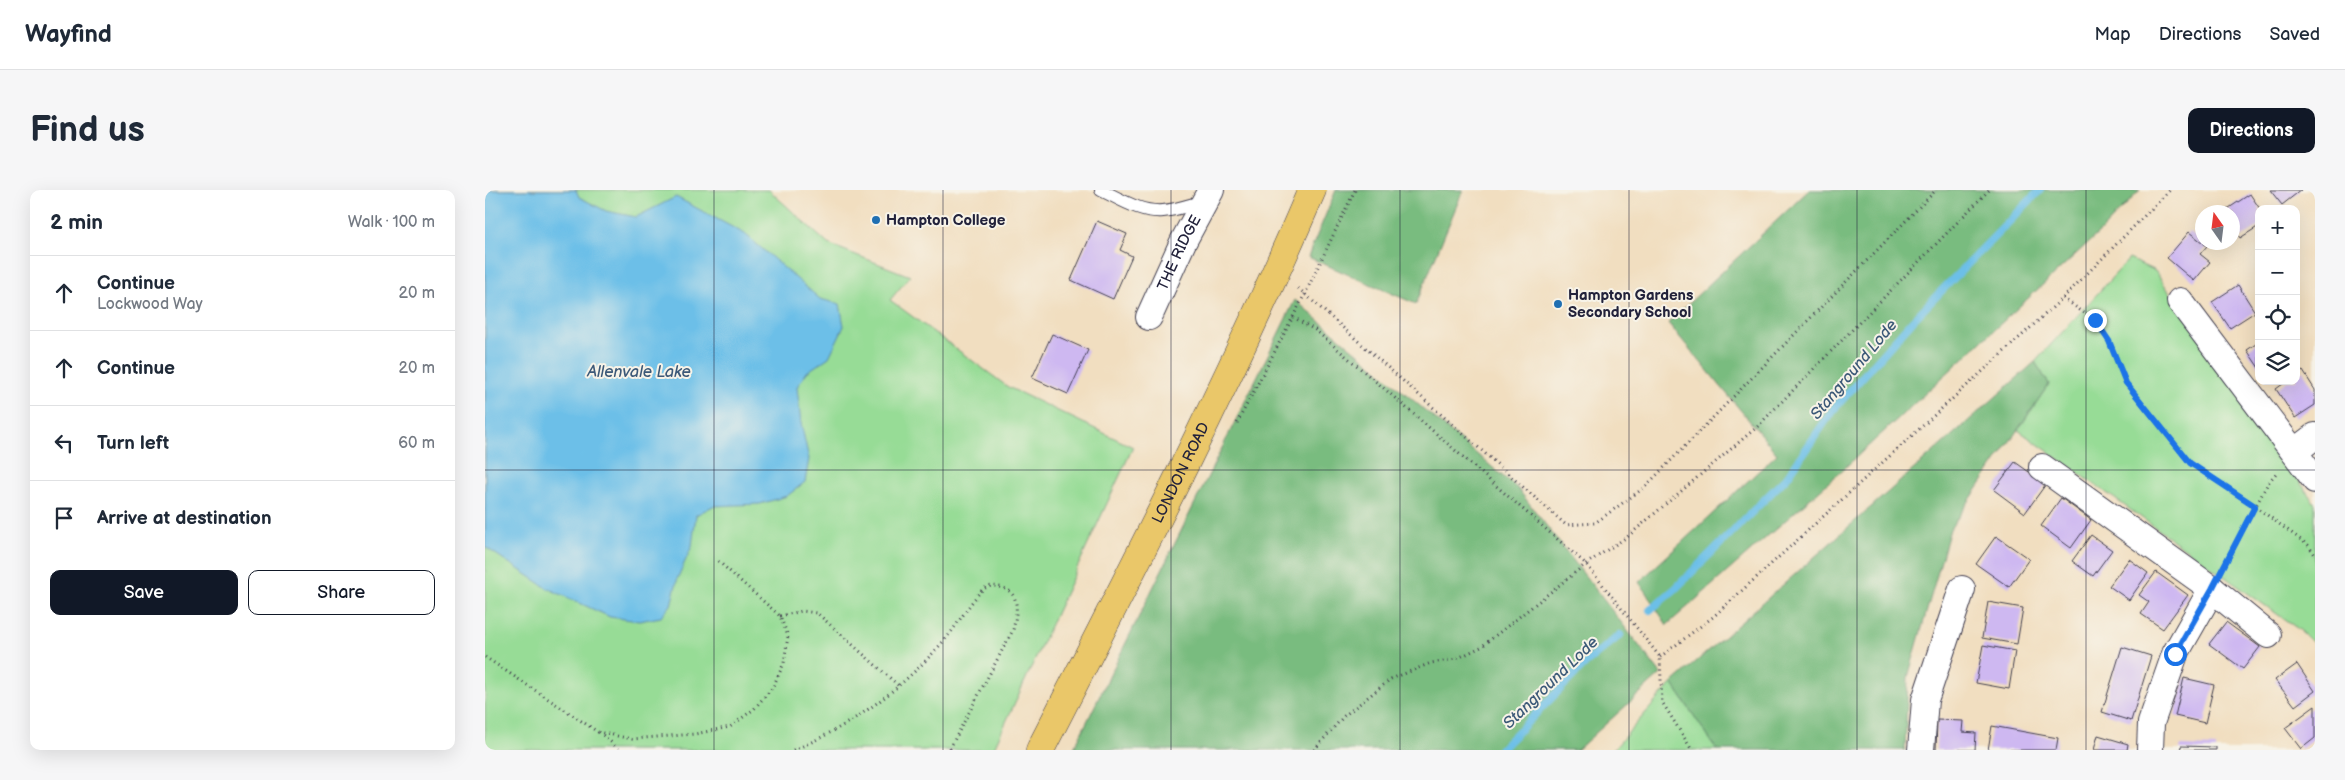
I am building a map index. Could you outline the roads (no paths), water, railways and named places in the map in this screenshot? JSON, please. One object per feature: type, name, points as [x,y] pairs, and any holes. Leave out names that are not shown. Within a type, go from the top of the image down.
[{"type":"main road","name":"LONDON ROAD","points":[[1040,750],[1189,458],[1278,270],[1312,190]]},
{"type":"street","name":"THE RIDGE","points":[[1149,317],[1183,242],[1208,195]]},
{"type":"street","points":[[2180,301],[2305,443],[2315,480]]},
{"type":"street","points":[[2042,466],[2212,589],[2268,635]]},
{"type":"street","points":[[1921,750],[1925,700],[1962,589]]},
{"type":"street","points":[[2150,750],[2151,723],[2175,654],[2212,589]]},
{"type":"lane","points":[[1101,190],[1128,204],[1163,211],[1208,195]]},
{"type":"water","name":"Allenvale Lake","points":[[485,190],[576,190],[579,197],[606,211],[636,217],[676,197],[745,234],[820,299],[840,304],[844,326],[829,357],[807,372],[797,387],[801,423],[809,459],[805,482],[787,496],[760,504],[713,506],[696,515],[692,546],[678,577],[671,605],[661,617],[639,621],[610,617],[547,588],[485,547]]},
{"type":"waterway","name":"Stanground Lode","points":[[1650,610],[1675,589],[1787,477],[1833,410],[1913,320],[2040,190]]},
{"type":"waterway","name":"Stanground Lode","points":[[1500,750],[1586,663],[1620,635]]},
{"type":"place","name":"Hampton College","points":[[876,220]]},
{"type":"place","name":"Hampton Gardens Secondary School","points":[[1558,304]]}]
